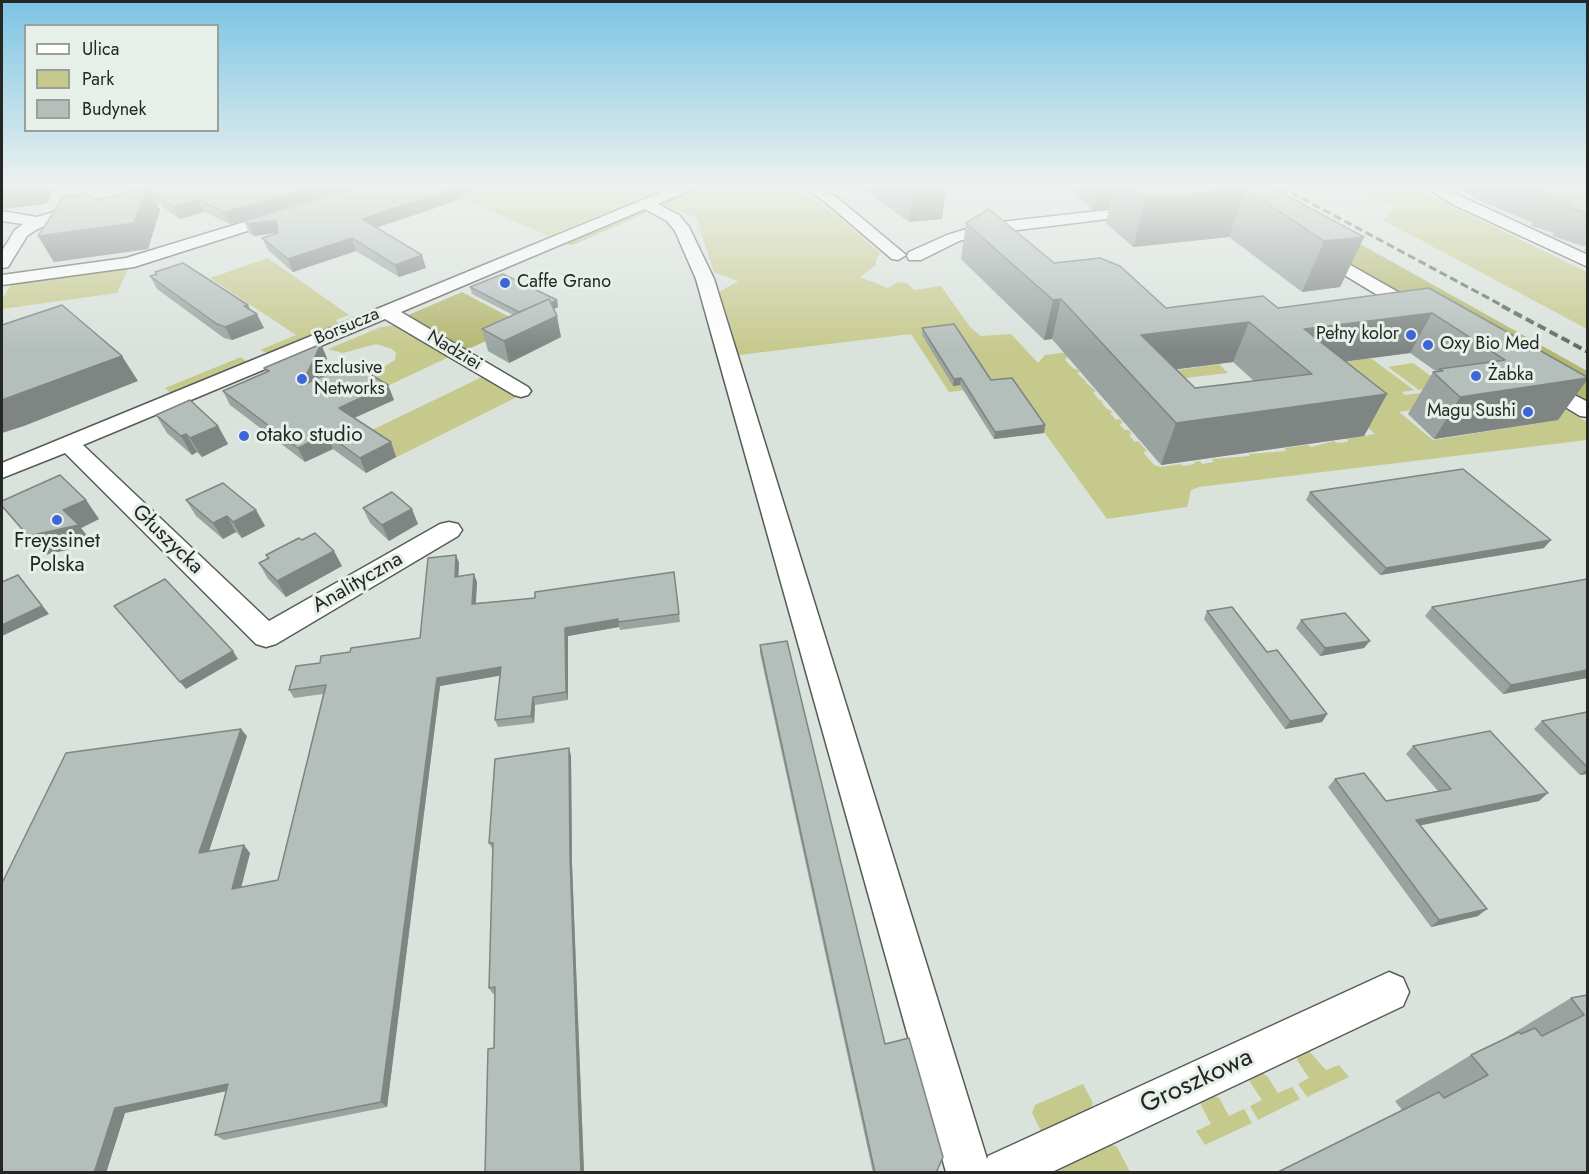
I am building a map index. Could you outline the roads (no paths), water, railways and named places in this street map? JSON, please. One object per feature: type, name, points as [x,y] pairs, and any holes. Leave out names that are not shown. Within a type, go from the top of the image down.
[{"type":"street","points":[[2,263],[15,242]]},
{"type":"street","points":[[2,279],[128,263],[197,242]]},
{"type":"street","name":"Borsucza","points":[[4,469],[69,444],[552,242]]},
{"type":"street","points":[[688,242],[705,279],[968,1173]]},
{"type":"street","points":[[887,242],[906,256],[943,242]]},
{"type":"street","points":[[1544,242],[1587,262]]},
{"type":"street","points":[[1305,244],[1433,320]]},
{"type":"street","name":"Nadziei","points":[[386,311],[521,391]]},
{"type":"street","points":[[1525,374],[1587,411]]},
{"type":"street","name":"Głuszycka","points":[[69,444],[266,636]]},
{"type":"street","name":"Analityczna","points":[[266,636],[450,530]]},
{"type":"street","name":"Groszkowa","points":[[1004,1173],[1389,992]]},
{"type":"railway","points":[[1383,242],[1505,307]]},
{"type":"railway","points":[[1502,306],[1588,352]]},
{"type":"place","name":"Caffe Grano","points":[[505,283]]},
{"type":"place","name":"Pełny kolor","points":[[1411,335]]},
{"type":"place","name":"Oxy Bio Med","points":[[1428,345]]},
{"type":"place","name":"Żabka","points":[[1476,376]]},
{"type":"place","name":"Exclusive Networks","points":[[302,379]]},
{"type":"place","name":"Magu Sushi","points":[[1528,412]]},
{"type":"place","name":"otako studio","points":[[244,436]]},
{"type":"place","name":"Freyssinet Polska","points":[[57,520]]}]
